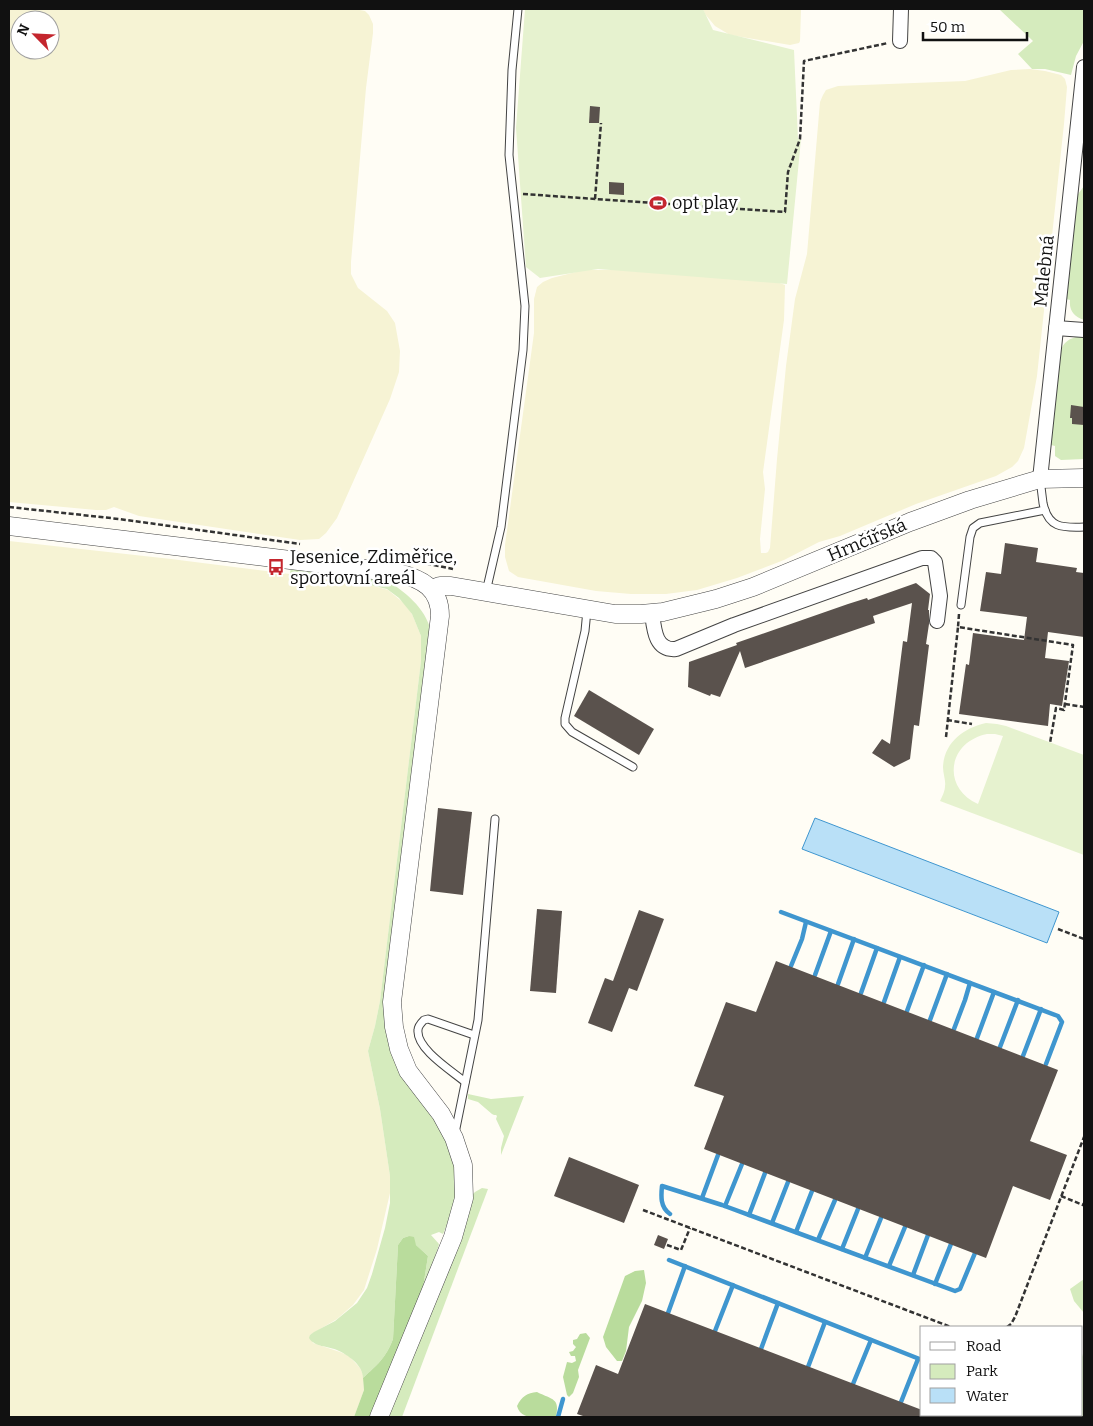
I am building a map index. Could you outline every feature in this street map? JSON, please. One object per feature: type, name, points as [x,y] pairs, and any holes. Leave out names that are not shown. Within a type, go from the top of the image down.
[{"type":"street","points":[[900,41],[901,9]]},
{"type":"street","name":"Malebná","points":[[1040,479],[1056,328],[1079,174],[1084,67]]},
{"type":"street","points":[[1056,328],[1084,330]]},
{"type":"street","name":"Hrnčířská","points":[[432,589],[445,585],[615,614],[652,613],[674,610],[716,600],[753,587],[946,508],[1040,479],[1084,478]]},
{"type":"street","points":[[9,526],[398,573],[416,578],[432,589],[438,601],[440,616],[392,1002],[397,1042],[408,1071],[441,1114],[454,1138],[463,1165],[464,1198],[453,1237],[379,1417]]},
{"type":"street","name":"Hrnčířská","points":[[652,613],[654,632],[658,641],[667,648],[676,648],[752,618],[922,558],[931,558],[935,562],[940,596],[937,621]]},
{"type":"lane","points":[[486,592],[501,527],[523,350],[525,306],[509,155],[512,70],[518,9]]},
{"type":"lane","points":[[1040,479],[1045,510],[1049,520],[1056,525],[1066,528],[1083,526]]},
{"type":"lane","points":[[961,604],[970,537],[973,528],[980,523],[1045,510]]},
{"type":"lane","points":[[587,610],[585,630],[565,724],[572,732],[633,767]]},
{"type":"lane","points":[[454,1138],[478,1020],[495,819]]},
{"type":"lane","points":[[465,1082],[428,1052],[418,1036],[418,1028],[424,1020],[428,1019],[474,1035]]},
{"type":"path","points":[[513,194],[785,212],[788,172],[800,139],[804,61],[900,41]]},
{"type":"path","points":[[595,199],[601,123]]},
{"type":"path","points":[[946,737],[961,604]]},
{"type":"path","points":[[958,627],[1073,644],[1064,710],[1056,708],[1050,742]]},
{"type":"path","points":[[1065,704],[1084,708]]},
{"type":"path","points":[[947,720],[972,724]]},
{"type":"path","points":[[1058,929],[1084,940]]},
{"type":"path","points":[[1009,1326],[1084,1137]]},
{"type":"path","points":[[1061,1196],[1083,1205],[1084,1203]]},
{"type":"path","points":[[643,1210],[948,1326]]},
{"type":"path","points":[[667,1245],[681,1250],[690,1228]]},
{"type":"shaded area","points":[[9,9],[355,9],[365,11],[373,24],[373,33],[366,88],[351,274],[358,288],[387,311],[395,323],[400,351],[399,372],[390,399],[337,518],[319,539],[300,540],[139,516],[114,507],[106,510],[9,502]]},
{"type":"shaded area","points":[[703,9],[801,9],[800,41],[790,45],[730,35],[715,26]]},
{"type":"shaded area","points":[[1030,69],[1061,75],[1065,79],[1067,87],[1037,376],[1024,448],[1018,461],[1012,467],[996,476],[916,504],[840,536],[819,542],[784,560],[737,578],[697,590],[666,594],[596,591],[518,577],[509,571],[505,557],[505,545],[534,333],[534,299],[537,287],[552,278],[584,270],[632,270],[771,280],[785,285],[784,320],[763,472],[765,489],[760,539],[761,553],[766,553],[770,548],[786,366],[795,299],[807,254],[820,102],[823,95],[826,90],[838,86],[965,81],[1011,70]]},
{"type":"shaded area","points":[[9,541],[361,583],[388,590],[405,604],[412,614],[421,636],[421,661],[380,1001],[368,1051],[380,1109],[390,1176],[390,1193],[377,1249],[364,1290],[353,1305],[337,1319],[310,1335],[313,1343],[349,1356],[360,1368],[363,1374],[364,1390],[354,1417],[9,1417]]},
{"type":"green space","name":"opt play","points":[[525,9],[703,9],[713,30],[794,50],[798,139],[801,139],[787,284],[598,269],[540,278],[526,267],[516,128]]},
{"type":"green space","points":[[999,9],[1084,9],[1084,41],[1076,56],[1071,75],[1045,69],[1032,69],[1018,54],[1033,41]]},
{"type":"green space","points":[[1084,186],[1084,320],[1073,313],[1070,307],[1070,300],[1066,299],[1076,197]]},
{"type":"green space","points":[[1084,336],[1084,459],[1061,460],[1055,456],[1055,446],[1051,445],[1060,353],[1067,341]]},
{"type":"green space","points":[[291,566],[385,579],[400,589],[419,607],[431,631],[386,999],[435,1119],[452,1150],[456,1173],[455,1197],[453,1210],[443,1234],[439,1232],[431,1235],[439,1244],[422,1294],[428,1256],[409,1236],[403,1238],[398,1245],[393,1339],[384,1356],[363,1378],[358,1365],[350,1358],[337,1350],[314,1343],[309,1338],[314,1332],[335,1321],[357,1303],[367,1288],[385,1228],[390,1203],[390,1176],[380,1109],[368,1051],[380,1001],[421,661],[421,636],[412,614],[399,598],[387,589],[361,583],[290,574]]},
{"type":"green space","points":[[986,723],[1006,726],[1084,755],[1084,855],[940,801],[945,788],[943,767],[947,751],[956,738],[978,725]],"holes":[[[987,734],[1003,736],[978,804],[966,796],[958,787],[954,776],[954,766],[957,755],[964,746],[974,739]]]},
{"type":"green space","points":[[468,1094],[491,1099],[524,1096],[501,1155],[504,1136],[496,1119],[497,1116],[478,1102],[468,1099]]},
{"type":"green space","points":[[482,1188],[488,1189],[402,1417],[385,1417],[472,1195]]},
{"type":"green space","points":[[414,1237],[416,1245],[428,1256],[422,1294],[372,1417],[354,1417],[364,1390],[363,1378],[384,1356],[393,1339],[398,1245],[403,1238]]},
{"type":"green space","points":[[644,1270],[646,1283],[642,1301],[629,1327],[626,1351],[622,1361],[617,1361],[606,1347],[603,1337],[625,1276],[635,1271]]},
{"type":"green space","points":[[1084,1279],[1084,1313],[1074,1301],[1070,1289]]},
{"type":"green space","points":[[586,1333],[590,1338],[578,1370],[579,1377],[573,1393],[569,1397],[563,1377],[567,1362],[572,1363],[576,1361],[575,1356],[571,1356],[569,1352],[573,1351],[576,1347],[573,1344],[573,1340],[577,1339],[580,1334]]},
{"type":"green space","points":[[1084,1350],[1084,1417],[1059,1417],[1083,1416]]},
{"type":"green space","points":[[537,1392],[554,1400],[557,1406],[556,1417],[528,1417],[519,1411],[517,1406],[523,1397]]},
{"type":"water","points":[[815,818],[1059,912],[1047,943],[802,849]]},
{"type":"building","points":[[590,106],[600,107],[599,123],[589,123]]},
{"type":"building","points":[[609,182],[624,183],[624,195],[609,194]]},
{"type":"building","points":[[1071,405],[1084,407],[1084,425],[1072,424],[1072,418],[1070,418]]},
{"type":"building","points":[[1005,543],[1038,548],[1036,562],[1077,568],[1076,572],[1084,573],[1084,637],[1048,632],[1045,658],[1069,661],[1062,706],[1050,704],[1048,726],[959,714],[966,664],[969,665],[973,633],[1024,640],[1027,617],[980,611],[986,572],[1001,574]]},
{"type":"building","points":[[916,583],[930,594],[926,644],[929,645],[919,726],[914,725],[910,759],[894,767],[872,753],[882,739],[890,744],[903,641],[907,642],[912,603],[873,616],[875,623],[745,668],[740,651],[720,697],[711,694],[710,696],[688,687],[689,662],[737,645],[736,643],[848,604],[867,598],[868,600]]},
{"type":"building","points":[[589,690],[654,729],[639,755],[574,716]]},
{"type":"building","points":[[438,808],[472,812],[463,895],[430,891]]},
{"type":"building","points":[[537,909],[562,911],[556,993],[530,991]]},
{"type":"building","points":[[639,910],[664,919],[637,991],[629,988],[612,1032],[588,1023],[605,978],[613,981]]},
{"type":"building","points":[[776,961],[1058,1070],[1030,1141],[1067,1155],[1050,1200],[1013,1186],[986,1258],[704,1149],[724,1096],[694,1086],[726,1002],[756,1012]]},
{"type":"building","points":[[569,1157],[639,1185],[624,1223],[554,1196]]},
{"type":"building","points":[[658,1235],[668,1239],[664,1249],[654,1245]]},
{"type":"building","points":[[645,1304],[920,1409],[920,1416],[937,1417],[586,1417],[577,1414],[596,1365],[618,1374]]},
{"type":"waterway","points":[[781,912],[1058,1016],[1062,1022],[1046,1064]]},
{"type":"waterway","points":[[791,966],[802,939],[806,922]]},
{"type":"waterway","points":[[815,975],[831,931]]},
{"type":"waterway","points":[[838,984],[854,939]]},
{"type":"waterway","points":[[861,993],[877,948]]},
{"type":"waterway","points":[[884,1002],[900,957]]},
{"type":"waterway","points":[[907,1011],[924,965]]},
{"type":"waterway","points":[[930,1020],[947,974]]},
{"type":"waterway","points":[[954,1029],[970,983]]},
{"type":"waterway","points":[[977,1038],[994,992]]},
{"type":"waterway","points":[[1000,1047],[1018,1000]]},
{"type":"waterway","points":[[1023,1056],[1041,1009]]},
{"type":"waterway","points":[[702,1198],[718,1155]]},
{"type":"waterway","points":[[725,1206],[742,1164]]},
{"type":"waterway","points":[[749,1215],[765,1173]]},
{"type":"waterway","points":[[772,1223],[788,1182]]},
{"type":"waterway","points":[[670,1214],[663,1205],[661,1197],[662,1186],[722,1205],[955,1291],[960,1289],[975,1253]]},
{"type":"waterway","points":[[796,1232],[812,1191]]},
{"type":"waterway","points":[[818,1240],[835,1200]]},
{"type":"waterway","points":[[842,1249],[858,1209]]},
{"type":"waterway","points":[[865,1258],[881,1218]]},
{"type":"waterway","points":[[889,1266],[905,1227]]},
{"type":"waterway","points":[[913,1275],[928,1235]]},
{"type":"waterway","points":[[935,1284],[951,1244]]},
{"type":"waterway","points":[[669,1260],[920,1359]]},
{"type":"waterway","points":[[668,1313],[685,1266]]},
{"type":"waterway","points":[[715,1331],[733,1285]]},
{"type":"waterway","points":[[761,1349],[778,1303]]},
{"type":"waterway","points":[[808,1367],[825,1322]]},
{"type":"waterway","points":[[853,1384],[871,1340]]},
{"type":"waterway","points":[[901,1402],[918,1359]]},
{"type":"waterway","points":[[558,1417],[563,1399]]},
{"type":"place","name":"opt play","points":[[658,203]]},
{"type":"place","name":"Jesenice, Zdiměřice, sportovní areál","points":[[276,567]]}]
